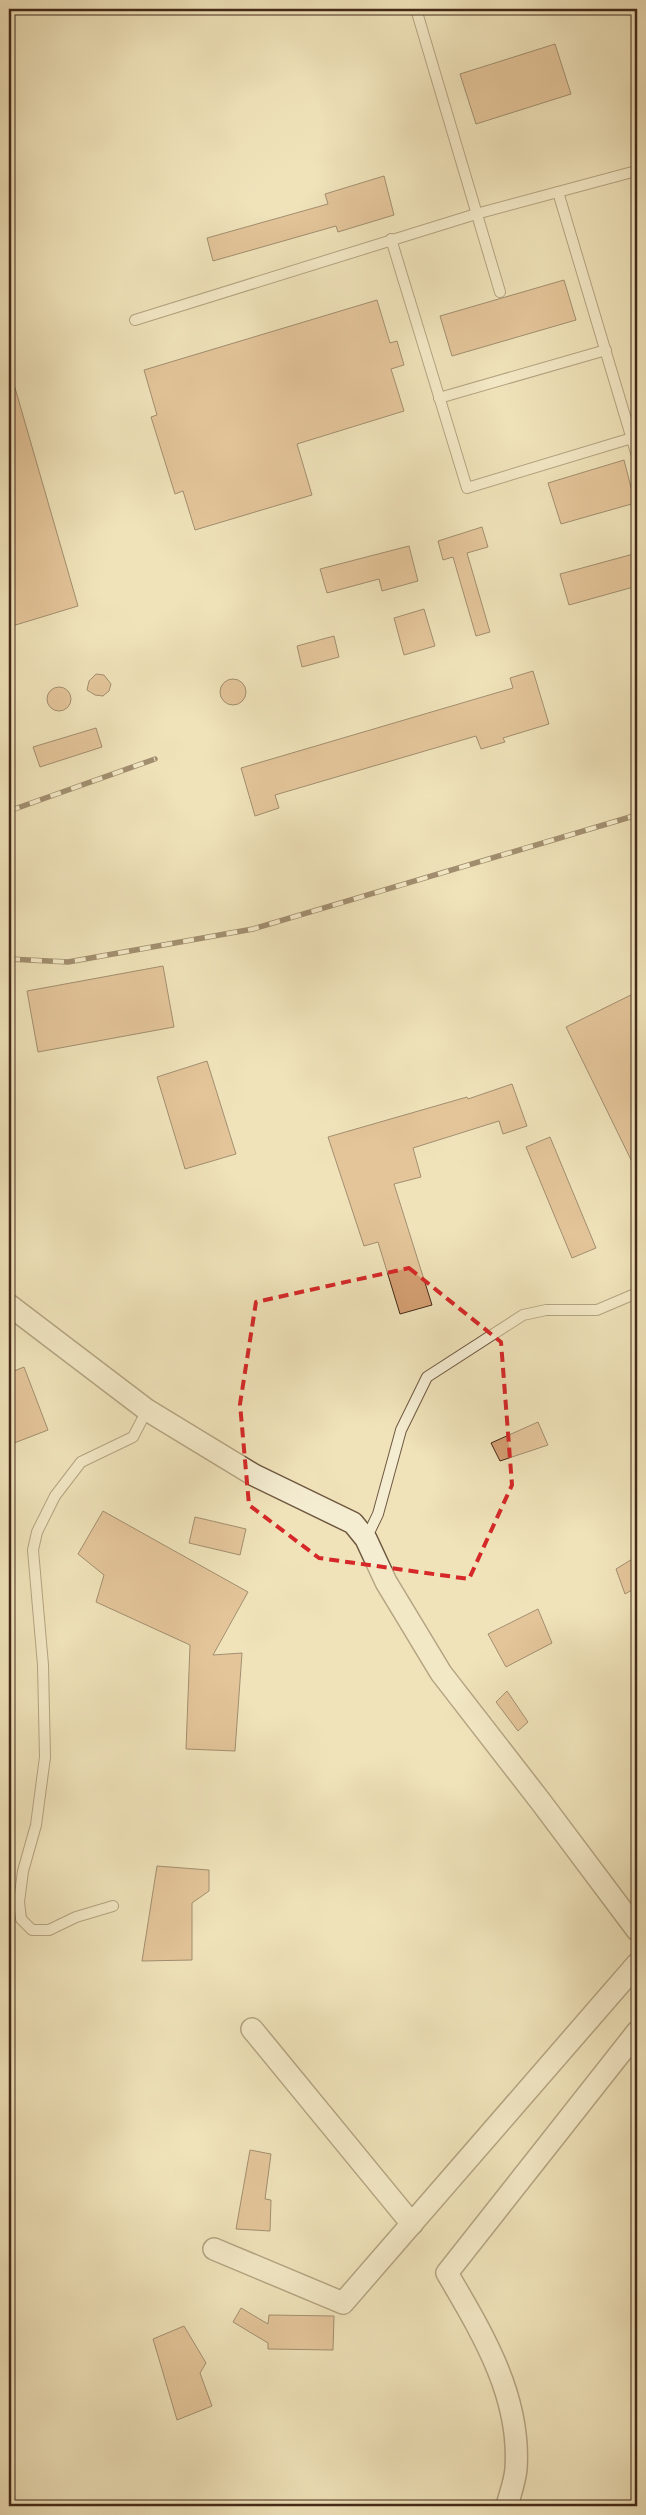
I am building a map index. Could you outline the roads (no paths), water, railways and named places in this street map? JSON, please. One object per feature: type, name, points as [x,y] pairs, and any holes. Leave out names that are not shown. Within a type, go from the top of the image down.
[{"type":"street","points":[[13,1317],[147,1410],[254,1475],[353,1524],[366,1539],[386,1582],[441,1673],[637,1930]]},
{"type":"street","points":[[214,2249],[343,2303],[637,1964]]},
{"type":"street","points":[[252,2029],[412,2224]]},
{"type":"street","points":[[507,2506],[516,2469],[512,2413],[489,2346],[447,2273],[637,2032]]},
{"type":"lane","points":[[416,9],[500,292]]},
{"type":"lane","points":[[135,320],[391,239],[636,171]]},
{"type":"lane","points":[[558,192],[637,456]]},
{"type":"lane","points":[[391,239],[467,488],[632,438]]},
{"type":"lane","points":[[439,398],[606,350]]},
{"type":"lane","points":[[366,1539],[378,1514],[401,1430],[427,1377],[523,1315],[546,1310],[597,1310],[637,1293]]},
{"type":"lane","points":[[113,1906],[76,1917],[49,1930],[32,1930],[21,1919],[19,1902],[23,1871],[36,1825],[45,1756],[44,1665],[33,1550],[36,1532],[55,1496],[81,1462],[133,1437],[147,1410]]},
{"type":"railway","points":[[9,811],[155,759]]},
{"type":"railway","points":[[9,959],[68,962],[253,929],[637,815]]}]
